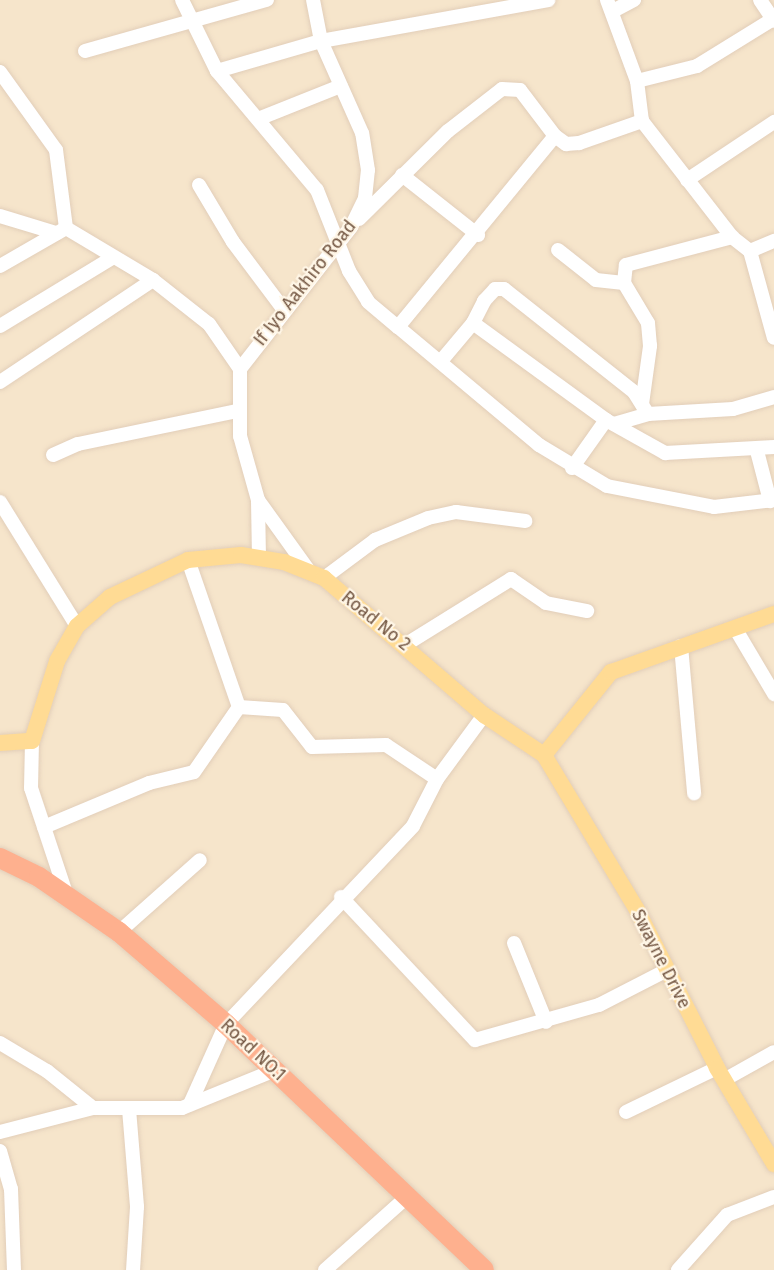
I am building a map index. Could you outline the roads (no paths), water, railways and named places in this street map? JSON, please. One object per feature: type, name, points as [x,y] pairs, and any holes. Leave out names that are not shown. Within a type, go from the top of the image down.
[{"type":"highway","name":"Road NO.1","points":[[0,858],[67,897],[119,932],[226,1024],[484,1270]]},
{"type":"main road","name":"Road No 2","points":[[32,741],[57,661],[78,626],[110,597],[188,560],[259,558],[309,571],[324,579],[405,645],[484,715],[544,754]]},
{"type":"main road","points":[[544,754],[611,672],[774,614]]},
{"type":"main road","points":[[0,743],[32,741]]},
{"type":"main road","name":"Swayne Drive","points":[[544,754],[667,970],[720,1074],[774,1164]]},
{"type":"street","points":[[182,0],[218,71],[317,190],[338,244],[368,302],[572,468],[607,486],[660,500],[714,507],[772,501],[757,451]]},
{"type":"street","points":[[86,51],[190,19],[267,0]]},
{"type":"street","name":"If Iyo Aakhiro Road","points":[[240,369],[351,227],[365,198],[368,170],[362,133],[321,41],[313,0]]},
{"type":"street","points":[[218,71],[321,41],[548,0]]},
{"type":"street","points":[[634,0],[610,6],[637,81],[642,121],[732,237],[750,251],[774,338]]},
{"type":"street","points":[[637,81],[696,66],[773,20],[760,0]]},
{"type":"street","points":[[0,72],[4,88],[56,150],[61,231]]},
{"type":"street","points":[[258,119],[341,86]]},
{"type":"street","points":[[351,227],[448,131],[511,86],[555,136],[566,144],[579,143],[642,121]]},
{"type":"street","points":[[687,180],[772,127]]},
{"type":"street","points":[[398,327],[478,235],[555,136]]},
{"type":"street","points":[[402,175],[478,235]]},
{"type":"street","points":[[199,185],[233,242],[284,310]]},
{"type":"street","points":[[0,216],[61,231],[153,280],[209,324],[240,369],[238,411],[258,500],[259,558]]},
{"type":"street","points":[[0,266],[61,231]]},
{"type":"street","points":[[645,409],[650,346],[648,323],[624,283],[626,265],[639,258],[732,237]]},
{"type":"street","points":[[750,251],[774,241]]},
{"type":"street","points":[[558,250],[596,280],[624,283]]},
{"type":"street","points":[[0,326],[112,258]]},
{"type":"street","points":[[0,382],[153,280]]},
{"type":"street","points":[[441,361],[473,323],[484,301],[495,289],[504,289],[626,386],[645,409]]},
{"type":"street","points":[[473,323],[610,422],[665,453],[757,451],[774,447]]},
{"type":"street","points":[[572,468],[610,422],[645,409],[733,409],[774,397]]},
{"type":"street","points":[[53,455],[78,444],[238,411]]},
{"type":"street","points":[[258,500],[309,571]]},
{"type":"street","points":[[0,502],[3,515],[78,626]]},
{"type":"street","points":[[324,579],[375,540],[428,518],[456,512],[525,522]]},
{"type":"street","points":[[188,560],[239,707]]},
{"type":"street","points":[[405,645],[511,579],[546,603],[587,611]]},
{"type":"street","points":[[735,628],[774,694]]},
{"type":"street","points":[[681,646],[694,793]]},
{"type":"street","points":[[239,707],[283,710],[312,747],[386,745],[437,779]]},
{"type":"street","points":[[44,827],[149,783],[194,772],[239,707]]},
{"type":"street","points":[[190,1104],[226,1024],[341,897],[413,826],[437,779],[484,715]]},
{"type":"street","points":[[32,741],[32,788],[67,897]]},
{"type":"street","points":[[119,932],[200,860]]},
{"type":"street","points":[[341,897],[467,1036],[484,1042],[598,1005],[667,970]]},
{"type":"street","points":[[514,943],[546,1022]]},
{"type":"street","points":[[0,1043],[47,1071],[93,1108]]},
{"type":"street","points":[[626,1112],[774,1053]]},
{"type":"street","points":[[0,1132],[93,1108],[171,1110],[275,1070]]},
{"type":"street","points":[[129,1109],[137,1207],[133,1270]]},
{"type":"street","points":[[0,1151],[10,1189],[14,1270]]},
{"type":"street","points":[[325,1270],[407,1197]]},
{"type":"street","points":[[678,1270],[705,1233],[727,1215],[774,1197]]}]
